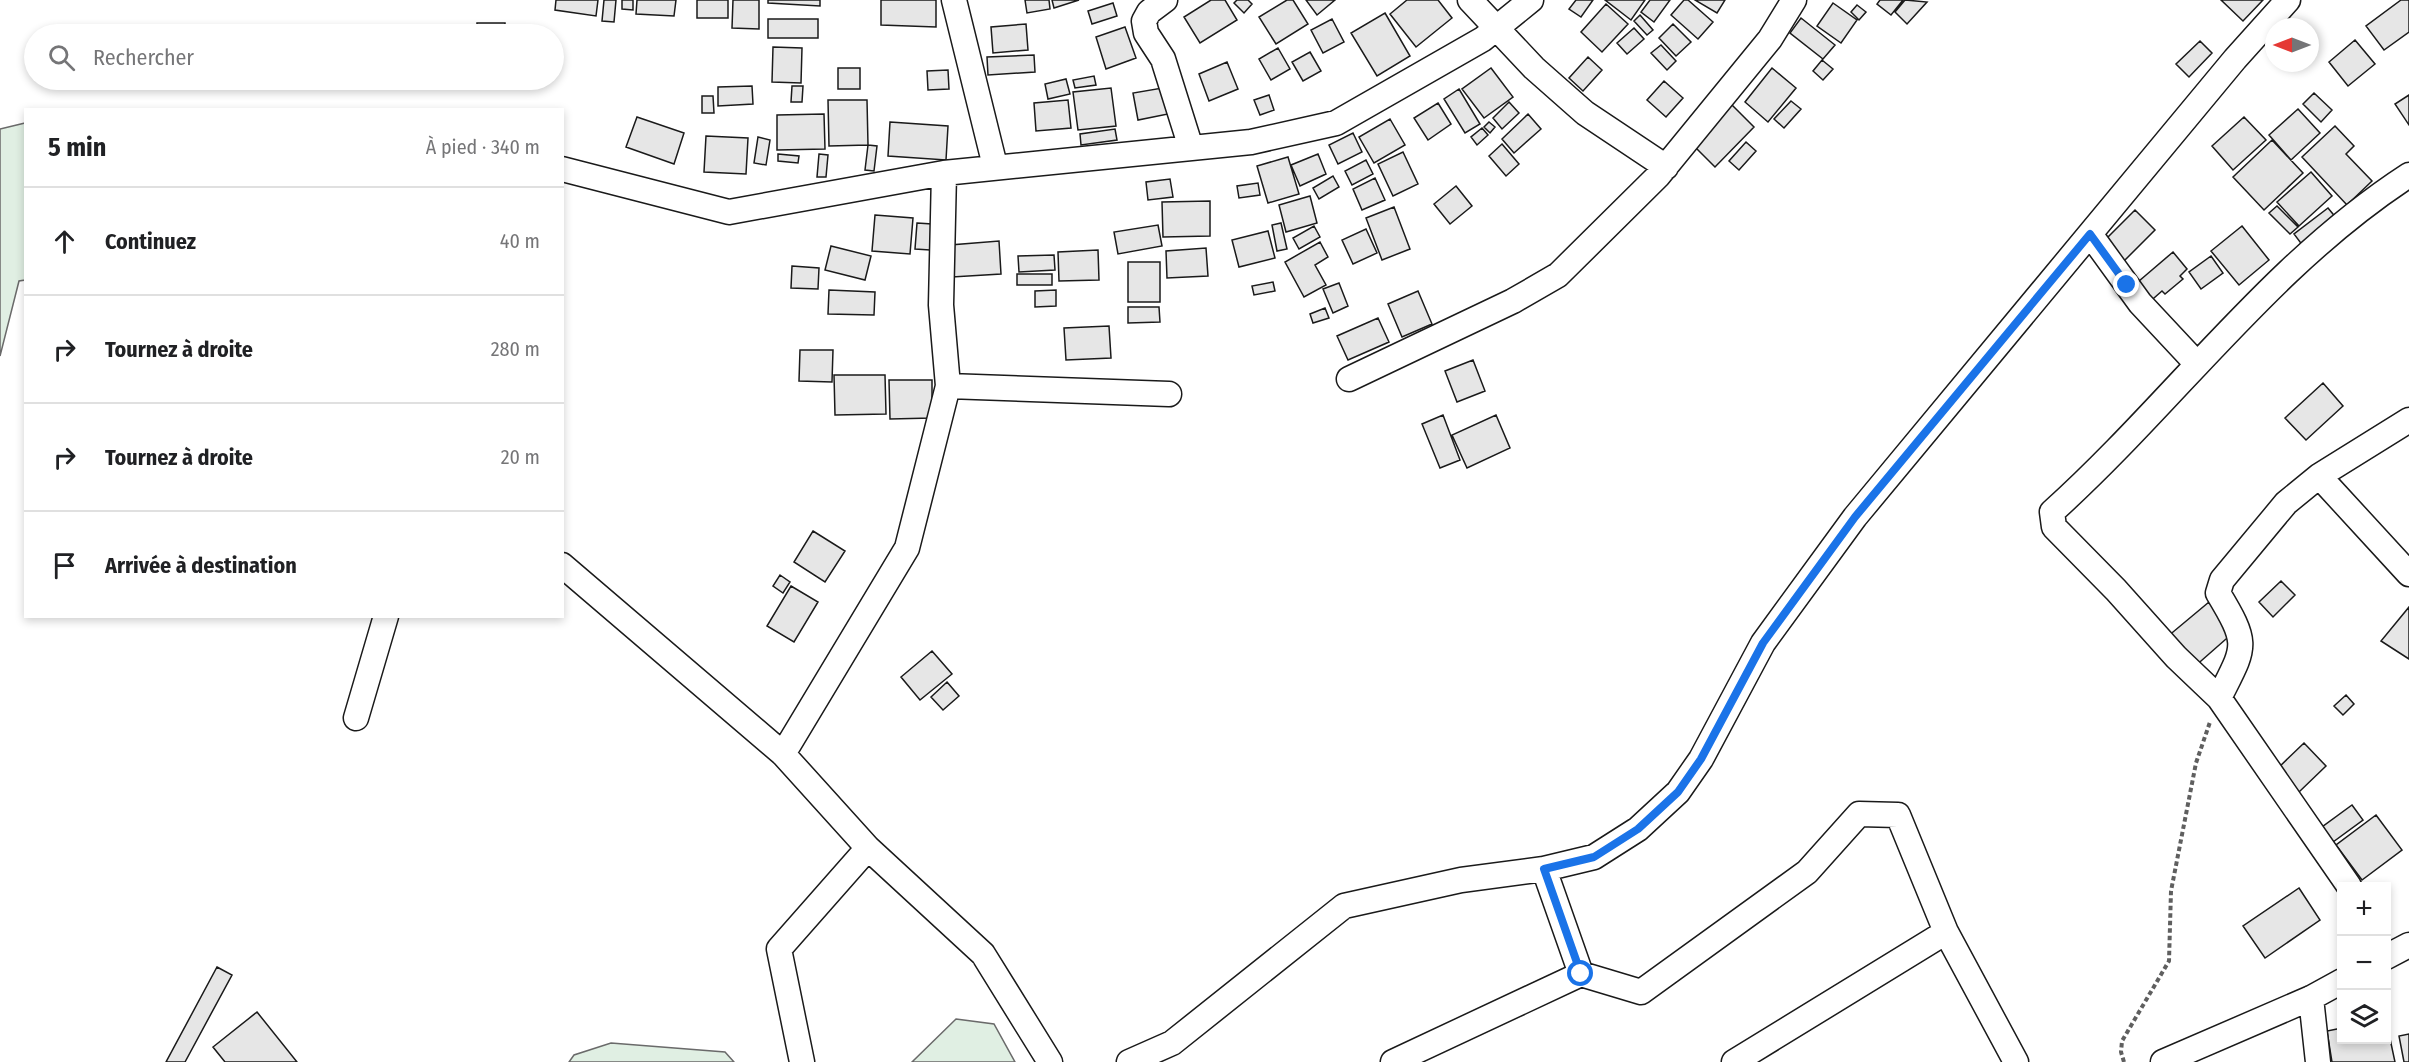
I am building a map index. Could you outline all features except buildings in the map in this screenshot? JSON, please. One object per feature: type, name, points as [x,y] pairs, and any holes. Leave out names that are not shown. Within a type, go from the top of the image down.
[{"type":"street","points":[[954,0],[995,166]]},
{"type":"street","points":[[1166,0],[1149,12],[1144,21],[1146,33],[1163,59],[1191,148]]},
{"type":"street","points":[[1470,0],[1534,68],[1585,113],[1666,167]]},
{"type":"street","points":[[564,170],[729,212],[995,166],[1251,142],[1336,123],[1497,30],[1531,0]]},
{"type":"street","points":[[1349,379],[1514,301],[1558,275],[1666,167],[1770,39],[1794,0]]},
{"type":"street","points":[[1129,1062],[1172,1043],[1344,906],[1461,880],[1544,869],[1594,857],[1638,829],[1678,792],[1701,759],[1763,643],[1855,517],[2235,59],[2288,0]]},
{"type":"street","points":[[783,754],[907,548],[948,387],[941,305],[944,173]]},
{"type":"street","points":[[2346,882],[2219,698],[2176,657],[2116,590],[2054,527],[2051,520],[2052,512],[2250,307],[2370,200],[2409,175]]},
{"type":"street","points":[[2090,234],[2140,303],[2197,364]]},
{"type":"street","points":[[948,387],[1169,394]]},
{"type":"street","points":[[2219,698],[2242,648],[2236,625],[2218,594],[2219,587],[2286,503],[2319,476],[2409,420]]},
{"type":"street","points":[[2319,476],[2409,574]]},
{"type":"street","points":[[564,567],[783,754],[868,848],[983,954],[1050,1062]]},
{"type":"street","points":[[356,718],[385,618]]},
{"type":"street","points":[[1393,1062],[1581,974],[1641,992],[1807,872],[1859,814],[1898,815],[1946,932],[2016,1062]]},
{"type":"street","points":[[801,1062],[779,950],[868,848]]},
{"type":"street","points":[[1544,869],[1581,974]]},
{"type":"street","points":[[1734,1062],[1946,932]]},
{"type":"street","points":[[2163,1062],[2311,998],[2337,984]]},
{"type":"street","points":[[2311,998],[2318,1062]]},
{"type":"path","points":[[2124,1062],[2121,1052],[2122,1041],[2169,962],[2171,891],[2184,837],[2196,763],[2219,698]]},
{"type":"green space","points":[[24,123],[24,280],[19,281],[0,356],[0,129]]},
{"type":"green space","points":[[956,1019],[994,1024],[1015,1062],[912,1062]]},
{"type":"green space","points":[[611,1043],[725,1052],[734,1062],[569,1062],[574,1055]]},
{"type":"route","points":[[1581,974],[1544,869],[1594,857],[1638,829],[1678,792],[1701,759],[1763,643],[1855,517],[2090,234],[2127,285]]}]
